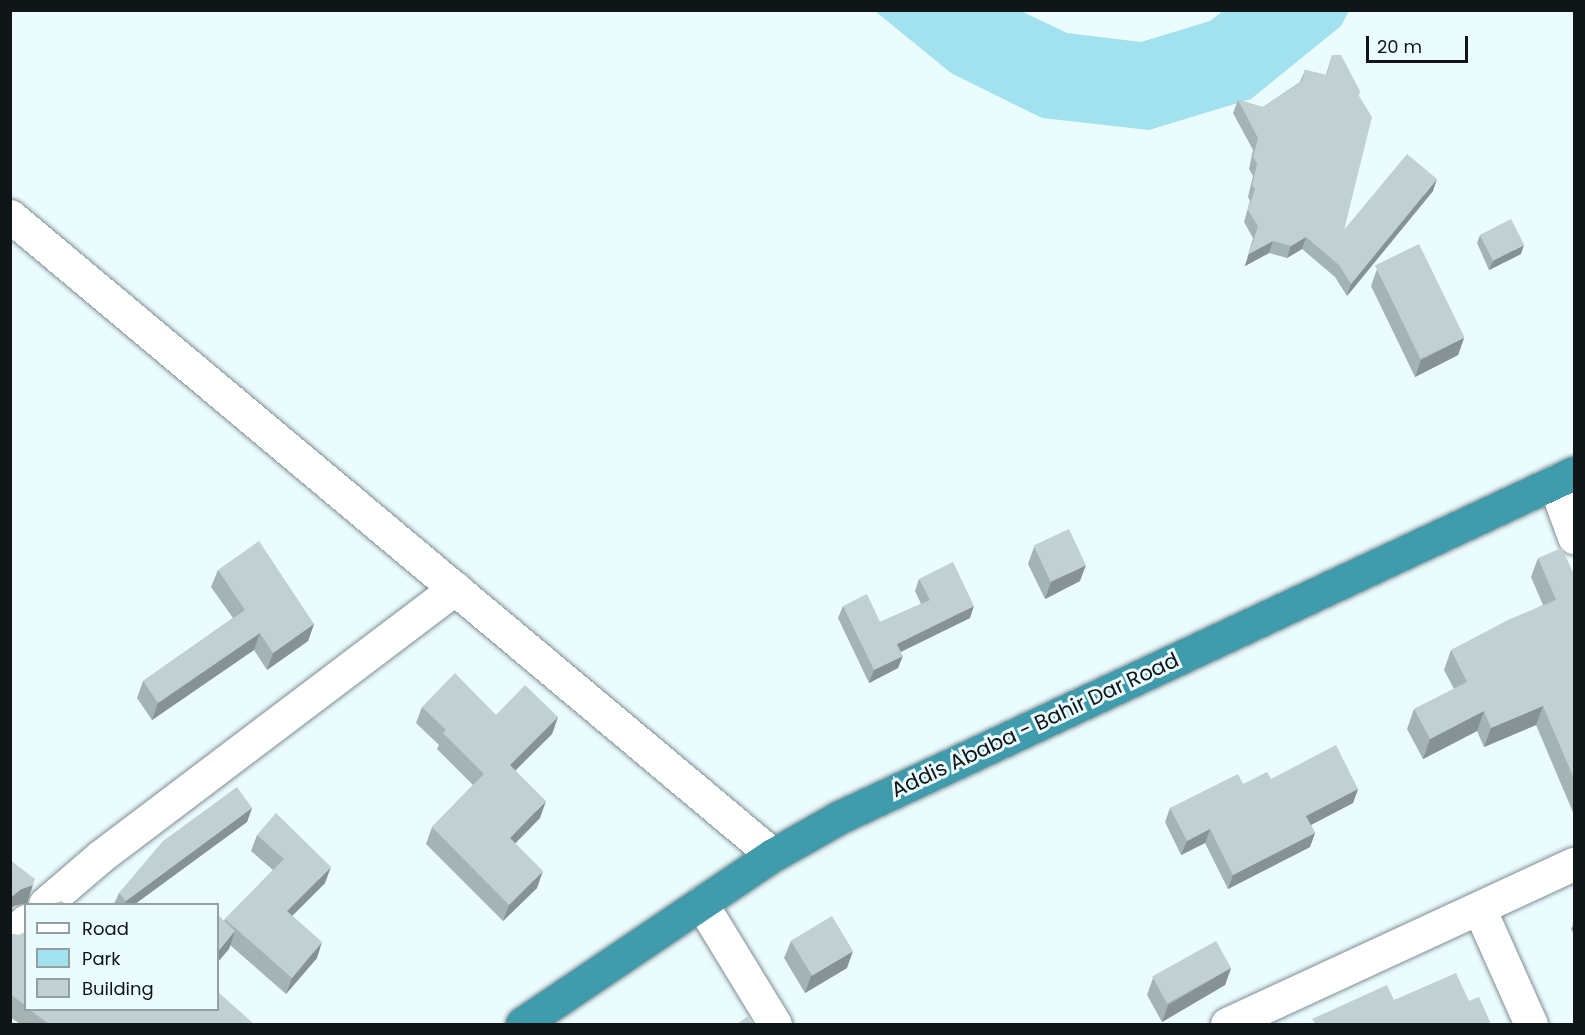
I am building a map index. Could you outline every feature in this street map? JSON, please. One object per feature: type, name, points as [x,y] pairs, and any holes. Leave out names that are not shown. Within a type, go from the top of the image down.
[{"type":"highway","name":"Addis Ababa - Bahir Dar Road","points":[[522,1024],[773,855],[840,817],[1564,478]]},
{"type":"street","points":[[10,216],[773,855]]},
{"type":"street","points":[[1564,478],[1575,537]]},
{"type":"street","points":[[46,903],[101,856],[455,588]]},
{"type":"street","points":[[1241,1022],[1575,864]]},
{"type":"street","points":[[701,903],[776,1024]]},
{"type":"street","points":[[1479,908],[1531,1024]]},
{"type":"street","points":[[10,934],[24,923]]},
{"type":"green space","points":[[875,11],[1021,11],[1067,33],[1141,42],[1210,21],[1223,11],[1349,11],[1341,26],[1251,99],[1149,130],[1042,118],[951,73]]},
{"type":"building","points":[[1332,55],[1341,55],[1360,91],[1359,96],[1372,117],[1344,230],[1407,154],[1437,179],[1351,284],[1339,265],[1306,237],[1291,246],[1273,241],[1249,254],[1258,226],[1248,210],[1255,189],[1252,185],[1257,164],[1253,157],[1258,138],[1238,100],[1263,107],[1302,81],[1305,70],[1327,75]]},
{"type":"building","points":[[1511,219],[1524,245],[1493,261],[1480,235]]},
{"type":"building","points":[[1419,244],[1465,337],[1421,359],[1375,265]]},
{"type":"building","points":[[1069,529],[1086,565],[1051,582],[1034,545]]},
{"type":"building","points":[[259,541],[314,624],[273,653],[260,633],[158,703],[143,681],[245,610],[218,570]]},
{"type":"building","points":[[1562,548],[1575,577],[1575,781],[1543,706],[1491,728],[1484,711],[1430,739],[1414,709],[1467,682],[1451,650],[1510,619],[1556,600],[1538,558]]},
{"type":"building","points":[[953,562],[974,606],[897,644],[903,656],[874,670],[843,606],[867,594],[880,622],[930,600],[919,579]]},
{"type":"building","points":[[455,673],[496,715],[525,685],[558,717],[510,765],[546,801],[510,838],[543,871],[509,905],[432,827],[484,774],[443,733],[446,730],[422,707]]},
{"type":"building","points":[[1336,745],[1358,789],[1306,816],[1315,833],[1233,875],[1210,829],[1187,841],[1170,808],[1238,774],[1243,784],[1267,772],[1271,779]]},
{"type":"building","points":[[237,787],[252,808],[126,901],[119,893],[163,841]]},
{"type":"building","points":[[276,813],[331,867],[287,911],[322,942],[292,978],[225,919],[284,859],[257,835]]},
{"type":"building","points":[[10,860],[35,879],[33,885],[21,889],[10,898]]},
{"type":"building","points":[[219,916],[235,931],[219,950]]},
{"type":"building","points":[[832,916],[853,951],[812,976],[791,941]]},
{"type":"building","points":[[24,933],[24,1004],[10,994],[10,934]]},
{"type":"building","points":[[1216,941],[1231,968],[1167,1004],[1152,976]]},
{"type":"building","points":[[1456,973],[1469,1001],[1479,997],[1491,1024],[1315,1024],[1312,1019],[1387,985],[1394,1000]]},
{"type":"building","points":[[219,993],[254,1024],[49,1024],[31,1011],[219,1011]]},
{"type":"building","points":[[748,1016],[755,1024],[737,1024]]}]
